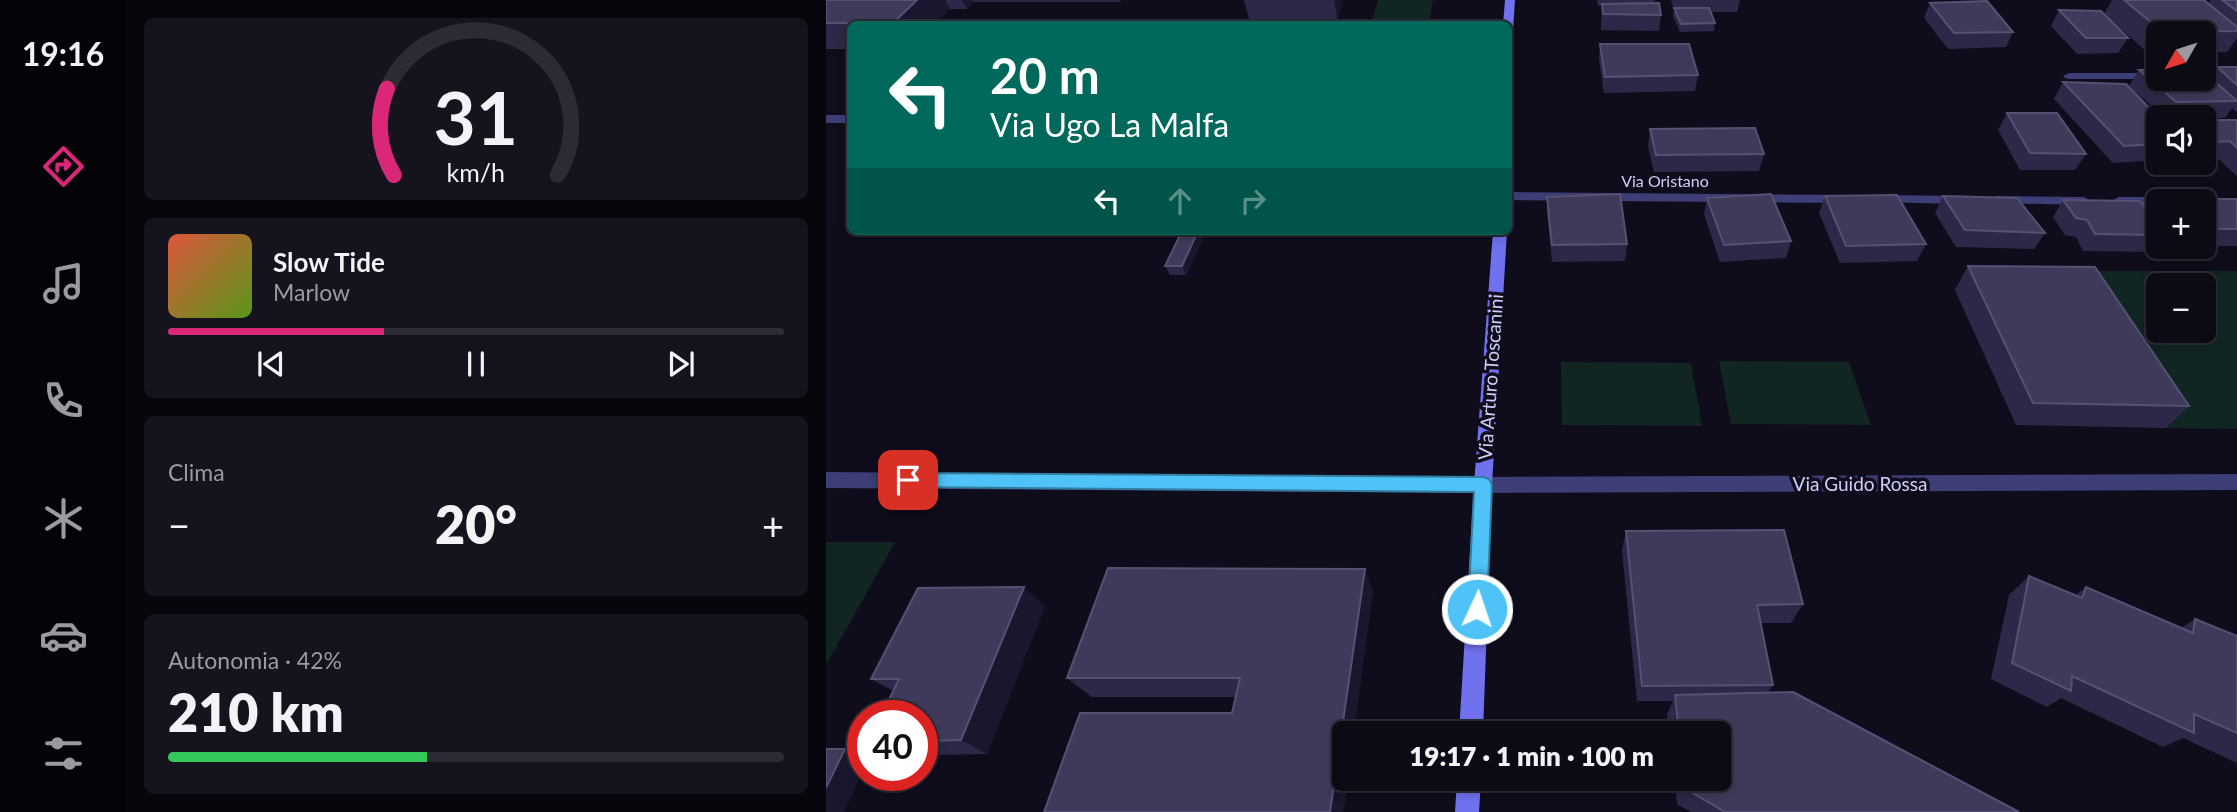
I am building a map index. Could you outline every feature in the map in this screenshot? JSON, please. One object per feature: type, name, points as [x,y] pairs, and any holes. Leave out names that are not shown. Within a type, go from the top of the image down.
[{"type":"street","points":[[1509,21],[1510,0]]},
{"type":"street","points":[[2069,76],[2146,76]]},
{"type":"street","points":[[826,118],[847,119]]},
{"type":"street","name":"Via Oristano","points":[[1512,196],[2146,201]]},
{"type":"street","name":"Via Arturo Toscanini","points":[[1472,721],[1483,485],[1500,235]]},
{"type":"street","name":"Via Guido Rossa","points":[[826,480],[1483,485],[2237,482]]},
{"type":"street","points":[[1467,812],[1468,791]]},
{"type":"green space","points":[[1378,0],[1433,0],[1430,21],[1372,21]]},
{"type":"green space","points":[[2065,271],[2237,271],[2237,429],[2166,428]]},
{"type":"green space","points":[[1719,361],[1849,362],[1871,425],[1731,424]]},
{"type":"green space","points":[[1561,362],[1691,363],[1702,426],[1562,425]]},
{"type":"green space","points":[[826,542],[895,542],[826,665]]},
{"type":"building","points":[[826,0],[917,0],[895,21],[826,23]]},
{"type":"building","points":[[2124,0],[2204,0],[2237,27],[2237,31],[2216,31],[2216,21],[2150,21]]},
{"type":"building","points":[[2222,0],[2237,0],[2237,11]]},
{"type":"building","points":[[1987,1],[2013,32],[1954,33],[1930,3]]},
{"type":"building","points":[[1659,3],[1661,15],[1603,14],[1602,4]]},
{"type":"building","points":[[1674,8],[1709,8],[1715,23],[1681,24]]},
{"type":"building","points":[[2059,10],[2101,11],[2128,38],[2086,38]]},
{"type":"building","points":[[1600,44],[1689,44],[1698,75],[1605,77]]},
{"type":"building","points":[[2217,67],[2237,67],[2237,85]]},
{"type":"building","points":[[2063,82],[2126,84],[2146,105],[2146,145],[2124,146]]},
{"type":"building","points":[[2216,82],[2237,101],[2176,102],[2163,91],[2216,91]]},
{"type":"building","points":[[2007,113],[2057,113],[2086,154],[2030,153]]},
{"type":"building","points":[[2216,120],[2237,120],[2237,148],[2230,141],[2216,142]]},
{"type":"building","points":[[1755,128],[1764,154],[1656,155],[1650,129]]},
{"type":"building","points":[[1620,194],[1627,244],[1552,245],[1547,197]]},
{"type":"building","points":[[1771,194],[1791,241],[1724,245],[1707,198]]},
{"type":"building","points":[[1897,195],[1926,244],[1846,246],[1825,196]]},
{"type":"building","points":[[1943,196],[2017,198],[2045,233],[1965,230]]},
{"type":"building","points":[[2216,199],[2237,199],[2237,229],[2216,229]]},
{"type":"building","points":[[2063,200],[2140,201],[2146,208],[2146,235],[2095,234],[2087,220],[2076,218]]},
{"type":"building","points":[[1180,235],[1196,235],[1182,266],[1165,266]]},
{"type":"building","points":[[1968,266],[2095,267],[2189,406],[2033,403]]},
{"type":"building","points":[[1784,530],[1803,604],[1757,605],[1773,685],[1642,686],[1626,531]]},
{"type":"building","points":[[1108,568],[1365,569],[1343,721],[1332,721],[1333,791],[1330,812],[1044,812],[1080,713],[1232,713],[1240,678],[1067,678]]},
{"type":"building","points":[[2029,576],[2082,598],[2086,587],[2193,633],[2195,619],[2237,636],[2237,733],[2194,714],[2194,733],[2072,676],[2071,691],[2012,663]]},
{"type":"building","points":[[1024,587],[961,740],[938,741],[938,700],[889,700],[899,679],[871,679],[918,588]]},
{"type":"building","points":[[1793,692],[2019,812],[1725,812],[1689,791],[1731,791],[1731,721],[1678,721],[1675,695]]},
{"type":"building","points":[[826,749],[845,749],[826,788]]},
{"type":"route","points":[[908,480],[1483,485],[1477,609]]}]
